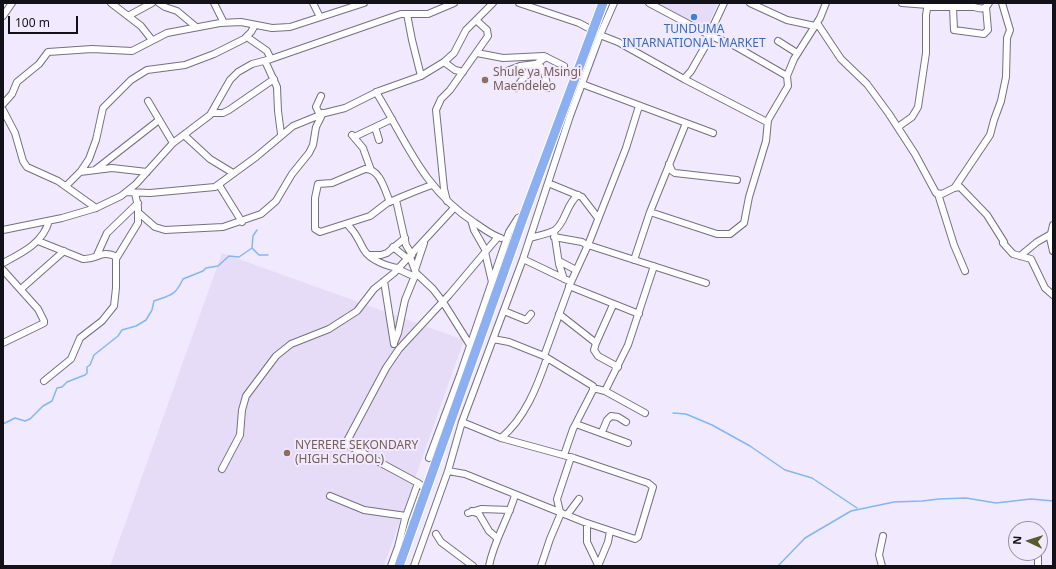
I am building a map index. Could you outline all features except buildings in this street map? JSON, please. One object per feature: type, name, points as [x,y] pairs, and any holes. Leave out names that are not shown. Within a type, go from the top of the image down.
[{"type":"highway","points":[[399,566],[524,215],[565,114],[568,94],[596,32],[603,3]]},
{"type":"street","points":[[3,16],[12,3]]},
{"type":"street","points":[[111,3],[142,26],[152,40]]},
{"type":"street","points":[[128,16],[152,3]]},
{"type":"street","points":[[159,3],[166,8],[177,11],[195,26]]},
{"type":"street","points":[[214,3],[224,22]]},
{"type":"street","points":[[313,3],[320,18]]},
{"type":"street","points":[[3,104],[12,94],[17,82],[39,64],[48,52],[92,49],[132,51],[167,33],[195,26],[224,22],[241,22],[272,28],[290,27],[364,3]]},
{"type":"street","points":[[3,229],[49,221],[96,208],[127,192],[173,143],[212,113],[230,80],[252,64],[268,60],[298,48],[392,16],[428,14],[454,3]]},
{"type":"street","points":[[127,192],[135,193],[210,188],[219,184],[256,157],[281,134],[297,124],[322,114],[345,108],[376,92],[421,76],[444,62],[452,56],[466,30],[493,3]]},
{"type":"street","points":[[519,3],[579,23],[618,42],[684,79],[767,122]]},
{"type":"street","points":[[414,566],[448,471],[462,422],[523,259],[548,183],[565,114],[577,97],[582,84],[596,32],[614,3]]},
{"type":"street","points":[[649,3],[710,35],[735,46],[787,76]]},
{"type":"street","points":[[684,79],[691,71],[710,35],[724,3]]},
{"type":"street","points":[[750,3],[787,20],[816,24],[841,59],[867,84],[898,127],[938,194],[954,245],[965,271]]},
{"type":"street","points":[[650,212],[718,234],[730,234],[744,223],[749,197],[766,141],[767,122],[785,93],[788,86],[787,76],[797,53],[816,24],[826,3]]},
{"type":"street","points":[[903,3],[953,7],[969,5],[979,9],[988,5],[988,30],[984,34],[954,30],[952,25],[953,7]]},
{"type":"street","points":[[938,194],[942,194],[955,187],[990,136],[1001,102],[1006,77],[1007,38],[1010,33],[1002,3]]},
{"type":"street","points":[[898,127],[912,117],[918,106],[926,54],[926,15],[928,5]]},
{"type":"street","points":[[407,14],[421,76]]},
{"type":"street","points":[[447,201],[444,190],[436,110],[441,99],[450,90],[477,53],[489,33],[476,20]]},
{"type":"street","points":[[66,186],[80,172],[89,159],[96,140],[103,108],[131,80],[147,70],[191,64],[247,37],[255,25]]},
{"type":"street","points":[[247,37],[267,51],[268,60],[278,90],[278,111],[281,134]]},
{"type":"street","points":[[778,41],[797,53]]},
{"type":"street","points":[[477,53],[503,58],[528,56],[546,57],[564,66]]},
{"type":"street","points":[[516,88],[523,77],[537,63],[546,57]]},
{"type":"street","points":[[444,62],[455,70],[463,72]]},
{"type":"street","points":[[502,73],[520,66],[537,63]]},
{"type":"street","points":[[537,63],[544,72],[548,88]]},
{"type":"street","points":[[212,113],[223,113],[229,110],[274,79]]},
{"type":"street","points":[[582,84],[713,133]]},
{"type":"street","points":[[376,92],[417,165],[432,185],[454,208],[498,237],[506,240]]},
{"type":"street","points":[[568,94],[577,97]]},
{"type":"street","points":[[321,96],[316,107],[322,114]]},
{"type":"street","points":[[148,101],[173,143]]},
{"type":"street","points":[[501,438],[511,429],[532,396],[570,284],[588,245],[632,130],[639,106]]},
{"type":"street","points":[[3,110],[15,133],[25,164],[66,186],[96,208]]},
{"type":"street","points":[[139,213],[160,230],[223,227],[242,222],[261,214],[276,201],[292,174],[310,150],[316,127],[322,114]]},
{"type":"street","points":[[392,119],[353,136],[363,148],[371,170],[380,180],[393,201],[415,274]]},
{"type":"street","points":[[96,170],[159,120]]},
{"type":"street","points":[[634,260],[650,212],[686,123]]},
{"type":"street","points":[[375,127],[379,140]]},
{"type":"street","points":[[184,135],[210,159],[233,173]]},
{"type":"street","points":[[669,164],[672,171],[675,173],[737,180]]},
{"type":"street","points":[[80,172],[112,168],[147,172]]},
{"type":"street","points":[[371,170],[365,169],[332,183],[318,184],[316,189],[316,231],[320,232],[370,216],[393,201],[432,185]]},
{"type":"street","points":[[548,183],[582,197],[598,218]]},
{"type":"street","points":[[219,184],[242,222]]},
{"type":"street","points":[[955,187],[960,187],[987,216],[1013,254],[1031,259],[1045,288],[1053,295]]},
{"type":"street","points":[[44,381],[71,359],[80,338],[98,325],[111,312],[115,300],[117,257],[136,229],[139,213],[135,193]]},
{"type":"street","points":[[564,279],[554,234],[569,204],[578,195]]},
{"type":"street","points":[[97,255],[107,233],[138,203]]},
{"type":"street","points":[[222,469],[240,435],[242,410],[246,396],[276,356],[291,344],[329,329],[347,319],[357,311],[374,289],[399,269],[425,242],[454,208]]},
{"type":"street","points":[[429,458],[492,284],[506,240],[514,223],[524,215]]},
{"type":"street","points":[[471,220],[474,230],[486,252],[492,284]]},
{"type":"street","points":[[3,263],[38,241],[46,232],[49,221]]},
{"type":"street","points":[[347,224],[356,233],[364,249],[369,255],[387,266],[415,274],[433,289],[470,345]]},
{"type":"street","points":[[1053,225],[1051,234],[1053,251]]},
{"type":"street","points":[[530,238],[554,234],[706,283]]},
{"type":"street","points":[[1020,256],[1037,242],[1051,234]]},
{"type":"street","points":[[426,489],[346,442],[386,368],[397,352],[443,302],[498,237]]},
{"type":"street","points":[[369,255],[381,255],[387,253],[405,238]]},
{"type":"street","points":[[38,241],[83,259],[90,259],[97,255],[109,254],[117,257]]},
{"type":"street","points":[[394,343],[398,333],[405,300],[425,242]]},
{"type":"street","points":[[393,248],[410,257]]},
{"type":"street","points":[[21,289],[64,251]]},
{"type":"street","points":[[387,253],[387,266]]},
{"type":"street","points":[[523,259],[613,305],[639,314]]},
{"type":"street","points":[[559,261],[576,270]]},
{"type":"street","points":[[604,391],[618,367],[628,345],[654,266]]},
{"type":"street","points":[[3,270],[42,315],[44,323],[3,343]]},
{"type":"street","points":[[384,281],[394,343],[397,352]]},
{"type":"street","points":[[613,305],[596,342],[595,353],[618,367]]},
{"type":"street","points":[[504,312],[526,320],[531,314]]},
{"type":"street","points":[[559,314],[596,342]]},
{"type":"street","points":[[493,339],[509,342],[545,357],[591,384],[594,388],[604,391],[645,413]]},
{"type":"street","points":[[564,455],[576,424],[594,388]]},
{"type":"street","points":[[602,432],[607,420],[611,416],[618,417],[626,422]]},
{"type":"street","points":[[448,471],[465,474],[515,495],[610,531],[634,539],[638,537],[652,486],[648,483],[571,457],[501,438],[462,422]]},
{"type":"street","points":[[576,424],[628,442]]},
{"type":"street","points":[[563,513],[557,499],[571,457]]},
{"type":"street","points":[[391,566],[406,516],[418,483]]},
{"type":"street","points":[[489,566],[497,538],[515,495]]},
{"type":"street","points":[[330,496],[364,510],[406,516]]},
{"type":"street","points":[[541,566],[550,539],[563,513],[579,499]]},
{"type":"street","points":[[497,538],[489,531],[479,514],[470,512],[481,509],[510,510]]},
{"type":"street","points":[[587,523],[587,542],[598,565]]},
{"type":"street","points":[[598,565],[608,542],[610,531]]},
{"type":"street","points":[[436,534],[441,542],[473,566]]},
{"type":"street","points":[[882,566],[879,555],[883,536]]},
{"type":"street","points":[[484,566],[491,556]]},
{"type":"shaded area","name":"TUNDUMA INTARNATIONAL MARKET","points":[[649,3],[718,3],[705,32]]},
{"type":"shaded area","name":"NYERERE SEKONDARY (HIGH SCHOOL)","points":[[222,253],[464,340],[384,566],[110,566]]},
{"type":"waterway","points":[[257,230],[253,236],[252,248],[259,255],[268,255]]},
{"type":"waterway","points":[[3,424],[15,418],[25,421],[30,419],[43,406],[52,401],[57,388],[62,387],[67,382],[85,375],[87,373],[87,367],[90,365],[94,355],[118,336],[122,330],[136,326],[146,320],[152,310],[154,301],[175,292],[183,279],[203,271],[206,268],[218,266],[229,256],[239,257],[252,248]]},
{"type":"waterway","points":[[673,413],[686,414],[712,425],[750,446],[785,470],[812,478],[857,508]]},
{"type":"waterway","points":[[778,566],[805,538],[851,511],[894,502],[939,499],[966,498],[996,503],[1031,499],[1053,501]]},
{"type":"place","name":"TUNDUMA INTARNATIONAL MARKET","points":[[694,17]]},
{"type":"place","name":"Shule ya Msingi Maendeleo","points":[[485,80]]},
{"type":"place","name":"NYERERE SEKONDARY (HIGH SCHOOL)","points":[[287,453]]}]
